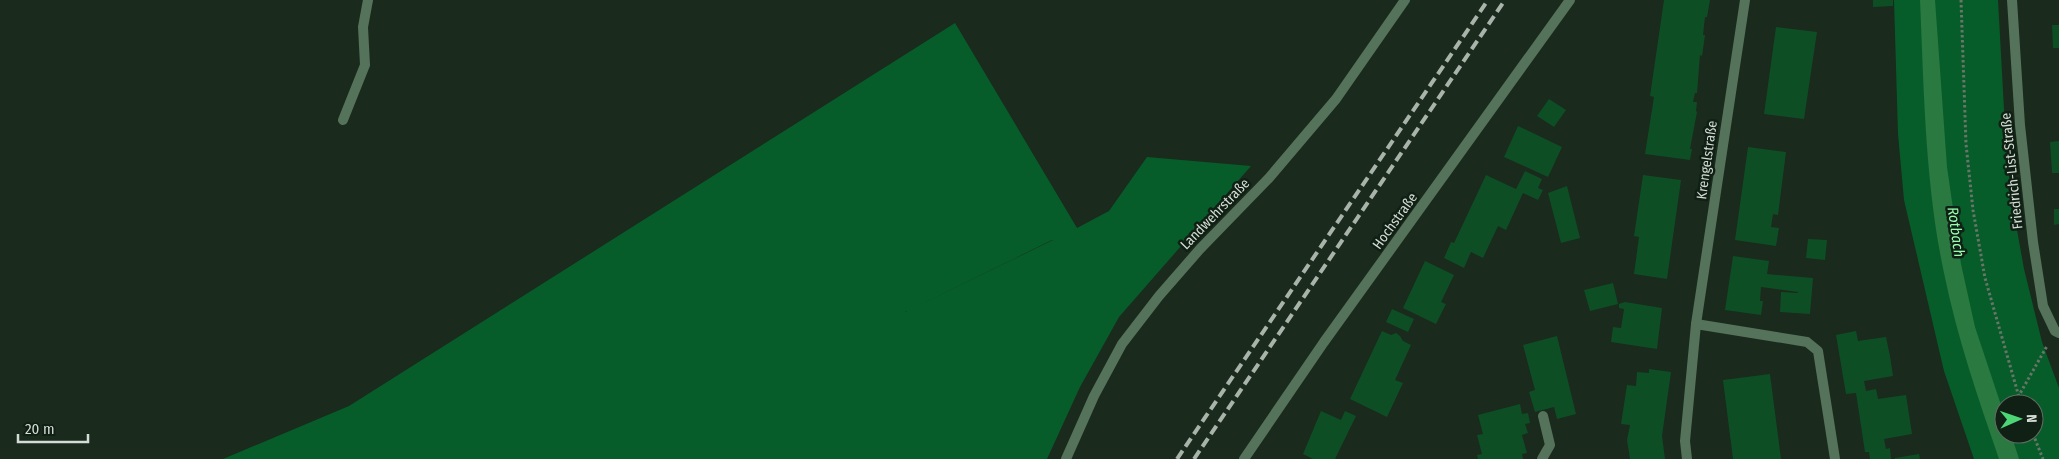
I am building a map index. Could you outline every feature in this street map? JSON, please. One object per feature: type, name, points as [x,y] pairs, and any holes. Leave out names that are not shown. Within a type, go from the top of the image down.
[{"type":"street","points":[[343,120],[365,65],[363,27],[368,0]]},
{"type":"street","name":"Landwehrstraße","points":[[1066,459],[1094,396],[1122,344],[1159,296],[1200,249],[1269,178],[1336,99],[1404,0]]},
{"type":"street","name":"Hochstraße","points":[[1244,459],[1324,342],[1570,0]]},
{"type":"street","name":"Krengelstraße","points":[[1688,459],[1685,441],[1696,324],[1745,0]]},
{"type":"street","name":"Friedrich-List-Straße","points":[[2012,0],[2020,124],[2033,242],[2043,306],[2057,332]]},
{"type":"street","points":[[1696,324],[1807,342],[1818,351],[1835,459]]},
{"type":"street","points":[[1542,459],[1550,445],[1543,416]]},
{"type":"path","points":[[1961,0],[1966,144],[1973,210],[1985,278],[2017,394]]},
{"type":"path","points":[[2020,394],[2057,332]]},
{"type":"path","points":[[2037,444],[2043,459]]},
{"type":"shaded area","points":[[1894,0],[1998,0],[2006,146],[2012,202],[2024,269],[2042,342],[2059,388],[2059,459],[1974,459],[1944,371],[1904,200],[1898,134]]},
{"type":"shaded area","points":[[955,23],[1077,228],[1109,211],[1147,157],[1251,166],[1119,317],[1080,387],[1047,459],[223,459],[349,406]],"holes":[[[1052,240],[1053,240],[905,312]]]},
{"type":"water","name":"Rotbach","points":[[1920,0],[1935,0],[1947,167],[1961,264],[1975,327],[1997,394],[1994,394],[1994,444],[1962,344],[1944,273],[1929,171]]},
{"type":"water","points":[[1994,444],[2014,444],[2019,459],[1999,459]]},
{"type":"building","points":[[1664,0],[1710,0],[1707,17],[1705,17],[1703,35],[1705,35],[1702,56],[1700,55],[1697,93],[1695,93],[1693,102],[1697,102],[1697,112],[1690,149],[1692,149],[1690,160],[1645,154],[1654,97],[1650,96]]},
{"type":"building","points":[[1873,0],[1893,0],[1893,6],[1873,7]]},
{"type":"building","points":[[2052,25],[2059,25],[2059,48],[2053,48]]},
{"type":"building","points":[[1776,27],[1817,32],[1804,119],[1764,114]]},
{"type":"building","points":[[1549,99],[1566,110],[1554,127],[1537,116]]},
{"type":"building","points":[[1518,126],[1562,147],[1548,177],[1504,157]]},
{"type":"building","points":[[2059,141],[2059,173],[2052,173],[2050,142]]},
{"type":"building","points":[[1748,147],[1786,152],[1778,215],[1773,214],[1771,227],[1779,228],[1776,246],[1735,240]]},
{"type":"building","points":[[1525,171],[1542,179],[1538,188],[1543,190],[1538,200],[1523,193],[1506,230],[1498,226],[1483,258],[1471,252],[1464,268],[1444,258],[1451,242],[1454,243],[1486,175],[1516,189]]},
{"type":"building","points":[[1643,175],[1681,180],[1667,279],[1634,274],[1639,237],[1634,236]]},
{"type":"building","points":[[1567,186],[1580,238],[1561,243],[1548,193]]},
{"type":"building","points":[[2054,209],[2059,209],[2059,224],[2054,225]]},
{"type":"building","points":[[1808,239],[1827,240],[1825,260],[1806,258]]},
{"type":"building","points":[[1733,256],[1769,261],[1767,274],[1813,278],[1810,314],[1780,312],[1781,292],[1798,292],[1761,287],[1760,301],[1763,301],[1761,315],[1725,310]]},
{"type":"building","points":[[1425,261],[1454,275],[1441,302],[1446,304],[1436,324],[1403,308]]},
{"type":"building","points":[[1613,283],[1618,304],[1590,311],[1584,290]]},
{"type":"building","points":[[1625,302],[1662,308],[1657,349],[1611,342],[1613,327],[1621,328],[1624,309],[1619,308],[1619,304]]},
{"type":"building","points":[[1392,309],[1414,319],[1408,332],[1386,322]]},
{"type":"building","points":[[1382,331],[1391,335],[1396,333],[1403,341],[1411,345],[1395,380],[1403,383],[1387,417],[1350,399]]},
{"type":"building","points":[[1856,331],[1858,341],[1886,337],[1890,356],[1893,376],[1864,381],[1866,391],[1876,389],[1878,399],[1906,395],[1912,434],[1884,439],[1886,449],[1890,448],[1891,459],[1870,459],[1869,452],[1865,452],[1856,393],[1846,394],[1836,335]]},
{"type":"building","points":[[1557,336],[1576,414],[1557,419],[1554,407],[1535,412],[1529,392],[1535,390],[1523,345]]},
{"type":"building","points":[[1649,369],[1671,372],[1662,436],[1665,459],[1630,459],[1627,440],[1630,425],[1621,424],[1627,385],[1636,386],[1637,372],[1649,373]]},
{"type":"building","points":[[1770,374],[1781,459],[1733,459],[1723,380]]},
{"type":"building","points":[[1520,404],[1522,414],[1528,413],[1530,423],[1525,424],[1528,433],[1522,435],[1527,453],[1522,454],[1523,459],[1478,459],[1477,455],[1482,454],[1477,435],[1483,434],[1478,415]]},
{"type":"building","points":[[1321,411],[1341,420],[1345,411],[1356,416],[1335,459],[1313,459],[1303,454]]},
{"type":"building","points":[[1919,454],[1920,459],[1895,459],[1895,458]]},
{"type":"railway","points":[[1177,459],[1488,0]]},
{"type":"railway","points":[[1194,459],[1505,0]]}]
